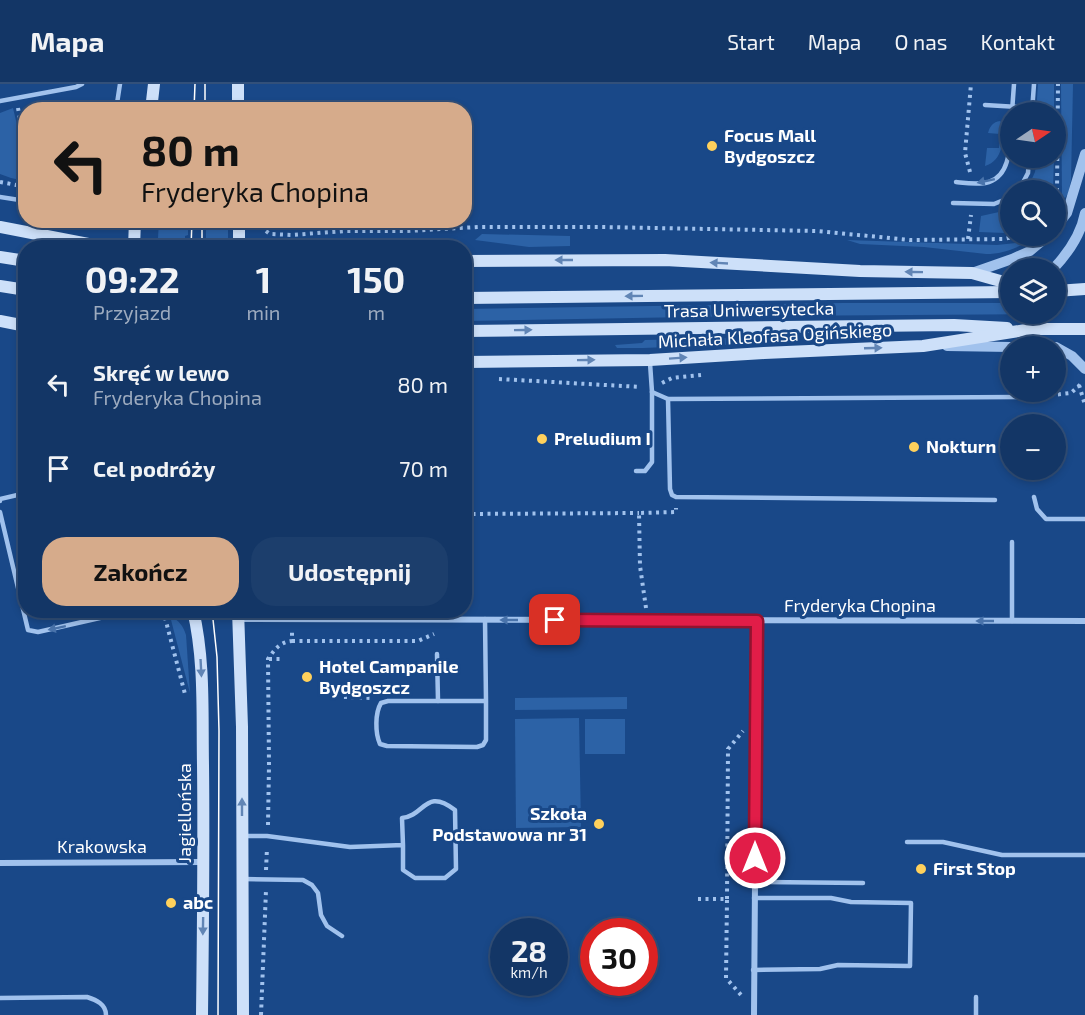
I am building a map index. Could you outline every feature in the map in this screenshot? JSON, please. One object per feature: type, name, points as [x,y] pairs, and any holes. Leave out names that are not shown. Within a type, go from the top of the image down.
[{"type":"main road","points":[[152,102],[154,84]]},
{"type":"main road","points":[[238,84],[238,102]]},
{"type":"main road","points":[[0,227],[67,240]]},
{"type":"main road","points":[[0,257],[18,260]]},
{"type":"main road","points":[[472,261],[664,260],[860,271],[972,273],[1000,281]]},
{"type":"main road","points":[[0,286],[18,289]]},
{"type":"main road","points":[[1066,290],[1085,289]]},
{"type":"main road","name":"Trasa Uniwersytecka","points":[[472,298],[1000,292]]},
{"type":"main road","name":"Trasa Uniwersytecka","points":[[472,331],[954,325],[1032,329]]},
{"type":"main road","name":"Michała Kleofasa Ogińskiego","points":[[472,362],[650,360],[923,346],[1032,329],[1085,328]]},
{"type":"main road","name":"Jagiellońska","points":[[195,618],[201,664],[204,862],[202,1015]]},
{"type":"main road","points":[[238,618],[242,727],[243,1015]]},
{"type":"street","points":[[1066,214],[1085,154]]},
{"type":"street","points":[[1063,258],[1073,246],[1085,213]]},
{"type":"street","points":[[972,273],[1012,259],[1036,246]]},
{"type":"street","points":[[923,346],[1000,347]]},
{"type":"street","points":[[1066,353],[1085,369]]},
{"type":"street","name":"Fryderyka Chopina","points":[[278,618],[1085,621]]},
{"type":"street","points":[[754,1015],[757,621]]},
{"type":"street","name":"Krakowska","points":[[0,863],[204,862]]},
{"type":"lane","points":[[0,101],[82,84]]},
{"type":"lane","points":[[117,102],[120,84]]},
{"type":"lane","points":[[1012,102],[1014,84]]},
{"type":"lane","points":[[1033,102],[1034,84]]},
{"type":"lane","points":[[986,105],[1000,106]]},
{"type":"lane","points":[[956,182],[987,183],[996,179],[1005,168]]},
{"type":"lane","points":[[1,197],[18,200]]},
{"type":"lane","points":[[953,203],[994,204],[1000,202]]},
{"type":"lane","points":[[636,471],[645,471],[652,462],[650,360]]},
{"type":"lane","points":[[652,392],[668,399],[1000,397]]},
{"type":"lane","points":[[668,399],[670,489],[672,495],[676,497],[995,500]]},
{"type":"lane","points":[[0,501],[0,499],[18,495]]},
{"type":"lane","points":[[1034,497],[1037,508],[1046,519],[1085,519]]},
{"type":"lane","points":[[0,512],[18,588]]},
{"type":"lane","points":[[1012,542],[1012,621]]},
{"type":"lane","points":[[25,618],[28,630],[38,632],[100,618]]},
{"type":"lane","points":[[485,619],[486,701],[486,740],[483,745],[477,747],[387,746],[380,744],[378,739],[377,710],[381,703],[388,701],[486,701]]},
{"type":"lane","points":[[437,654],[438,701]]},
{"type":"lane","points":[[444,801],[454,810],[456,869],[445,878],[415,878],[403,870],[403,845],[402,818],[408,818],[429,802],[444,801]]},
{"type":"lane","points":[[242,836],[267,836],[350,847],[403,845]]},
{"type":"lane","points":[[907,842],[943,842],[1002,855],[1085,855]]},
{"type":"lane","points":[[243,879],[303,880],[312,885],[318,893],[321,915],[327,926],[342,936]]},
{"type":"lane","points":[[755,882],[863,884]]},
{"type":"lane","points":[[753,970],[820,969],[838,965],[910,966],[911,903],[851,902],[831,898],[754,898]]},
{"type":"lane","points":[[0,998],[87,997],[100,1002],[106,1015]]},
{"type":"lane","points":[[976,997],[976,1015]]},
{"type":"path","points":[[971,84],[964,153],[974,183]]},
{"type":"path","points":[[1057,180],[1058,84]]},
{"type":"path","points":[[16,98],[18,109]]},
{"type":"path","points":[[0,182],[18,185]]},
{"type":"path","points":[[968,239],[973,204]]},
{"type":"path","points":[[472,227],[817,231],[910,240],[1000,239]]},
{"type":"path","points":[[264,228],[270,234],[291,235],[460,228]]},
{"type":"path","points":[[1073,379],[1080,386],[1085,405]]},
{"type":"path","points":[[1066,394],[1071,393],[1080,386]]},
{"type":"path","points":[[472,514],[639,513]]},
{"type":"path","points":[[165,618],[186,698]]},
{"type":"path","points":[[292,619],[292,641]]},
{"type":"path","points":[[261,1015],[269,765],[268,659],[276,647],[285,641],[418,641],[433,634],[443,634]]},
{"type":"path","points":[[268,659],[283,658]]},
{"type":"path","points":[[344,698],[372,697],[381,703]]},
{"type":"path","points":[[742,1004],[742,996],[726,978],[728,749],[744,730],[744,722]]},
{"type":"path","points":[[698,899],[727,899]]},
{"type":"shaded area","points":[[1038,84],[1054,84],[1054,102],[1037,102]]},
{"type":"shaded area","points":[[1061,84],[1073,84],[1071,180],[1066,197],[1066,180],[1062,180],[1062,168],[1066,168],[1066,102],[1061,102]]},
{"type":"shaded area","points":[[13,108],[18,126],[18,180],[0,174],[0,113]]},
{"type":"shaded area","points":[[1000,121],[1000,134],[988,133],[994,123]]},
{"type":"shaded area","points":[[1000,134],[999,155],[985,166],[987,148],[999,148]]},
{"type":"shaded area","points":[[1036,168],[1054,168],[1053,180],[1031,180]]},
{"type":"shaded area","points":[[999,212],[1000,233],[979,232],[981,216]]},
{"type":"shaded area","points":[[159,228],[188,228],[188,235],[185,239],[158,238]]},
{"type":"shaded area","points":[[206,228],[228,228],[228,240],[206,240]]},
{"type":"shaded area","points":[[482,234],[570,236],[570,246],[529,247],[475,240]]},
{"type":"shaded area","points":[[847,240],[1020,246],[1000,253],[986,254],[924,247],[860,244]]},
{"type":"shaded area","points":[[1000,303],[1000,314],[472,321],[472,309]]},
{"type":"shaded area","points":[[770,337],[774,339],[773,343],[643,348],[617,348],[615,345],[642,343],[645,340]]},
{"type":"shaded area","points":[[171,618],[176,619],[186,635],[190,693]]},
{"type":"shaded area","points":[[627,697],[627,709],[515,710],[515,698]]},
{"type":"shaded area","points":[[579,718],[581,827],[516,828],[515,719]]},
{"type":"shaded area","points":[[585,719],[625,719],[625,754],[585,754]]},
{"type":"tram line","points":[[194,102],[195,84]]},
{"type":"tram line","points":[[205,84],[205,102]]},
{"type":"tram line","points":[[191,240],[192,228]]},
{"type":"tram line","points":[[202,228],[202,240]]},
{"type":"tram line","points":[[213,618],[217,657],[219,731],[218,1015]]},
{"type":"place","name":"Focus Mall Bydgoszcz","points":[[712,146]]},
{"type":"place","name":"Preludium I","points":[[542,439]]},
{"type":"place","name":"Nokturn","points":[[914,447]]},
{"type":"place","name":"Hotel Campanile Bydgoszcz","points":[[307,677]]},
{"type":"place","name":"Szkoła Podstawowa nr 31","points":[[599,824]]},
{"type":"place","name":"First Stop","points":[[921,869]]},
{"type":"place","name":"abc","points":[[171,903]]},
{"type":"route","points":[[555,620],[757,621],[755,858]]}]
